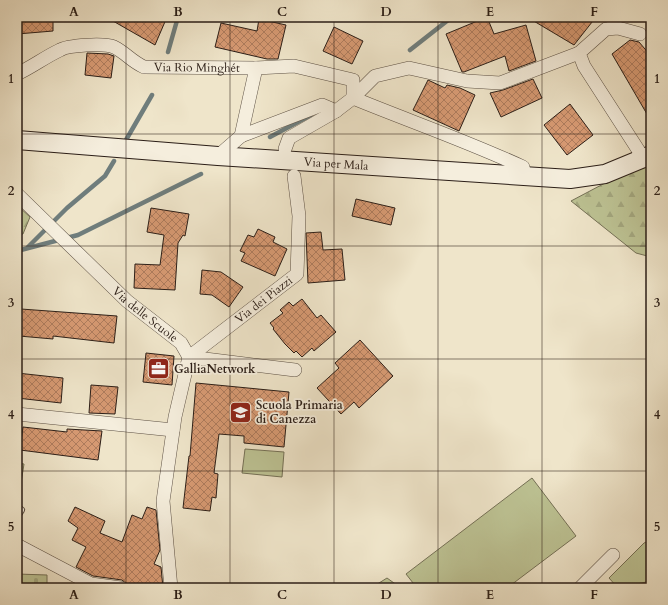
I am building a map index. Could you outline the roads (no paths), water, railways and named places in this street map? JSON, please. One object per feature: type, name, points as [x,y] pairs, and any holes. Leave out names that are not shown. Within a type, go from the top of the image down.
[{"type":"main road","name":"Via per Mala","points":[[17,140],[218,156],[570,179],[605,174],[647,157]]},
{"type":"street","points":[[285,149],[289,138],[336,111],[353,98],[375,76],[409,68],[466,81],[500,83],[579,53],[606,29],[618,28],[640,34]]},
{"type":"street","name":"Via Rio Minghét","points":[[17,74],[61,49],[99,45],[113,46],[126,54],[133,62],[144,67],[256,68],[294,66],[353,80],[353,98]]},
{"type":"street","points":[[579,53],[584,66],[647,157]]},
{"type":"street","points":[[241,136],[256,68]]},
{"type":"street","points":[[353,98],[497,155],[522,167],[525,176]]},
{"type":"street","points":[[218,156],[241,136],[322,105],[336,111]]},
{"type":"street","name":"Via dei Piazzi","points":[[189,356],[297,274],[299,216],[294,176]]},
{"type":"street","name":"Via delle Scuole","points":[[17,194],[127,301],[181,343],[189,356]]},
{"type":"street","points":[[171,588],[163,501],[173,430],[189,356],[295,370]]},
{"type":"street","points":[[17,414],[173,430]]},
{"type":"street","points":[[17,545],[91,586],[121,588]]},
{"type":"street","points":[[580,588],[613,555]]},
{"type":"lane","points":[[605,17],[618,28]]},
{"type":"lane","points":[[17,508],[21,510],[17,516]]},
{"type":"waterway","points":[[168,52],[178,17]]},
{"type":"waterway","points":[[410,50],[452,17]]},
{"type":"waterway","points":[[126,140],[152,95]]},
{"type":"waterway","points":[[270,137],[311,115]]},
{"type":"waterway","points":[[27,248],[67,208],[105,176],[114,161]]},
{"type":"waterway","points":[[17,251],[78,235],[201,174]]},
{"type":"place","name":"GalliaNetwork","points":[[159,369]]},
{"type":"place","name":"Scuola Primaria di Canezza","points":[[241,412]]}]
